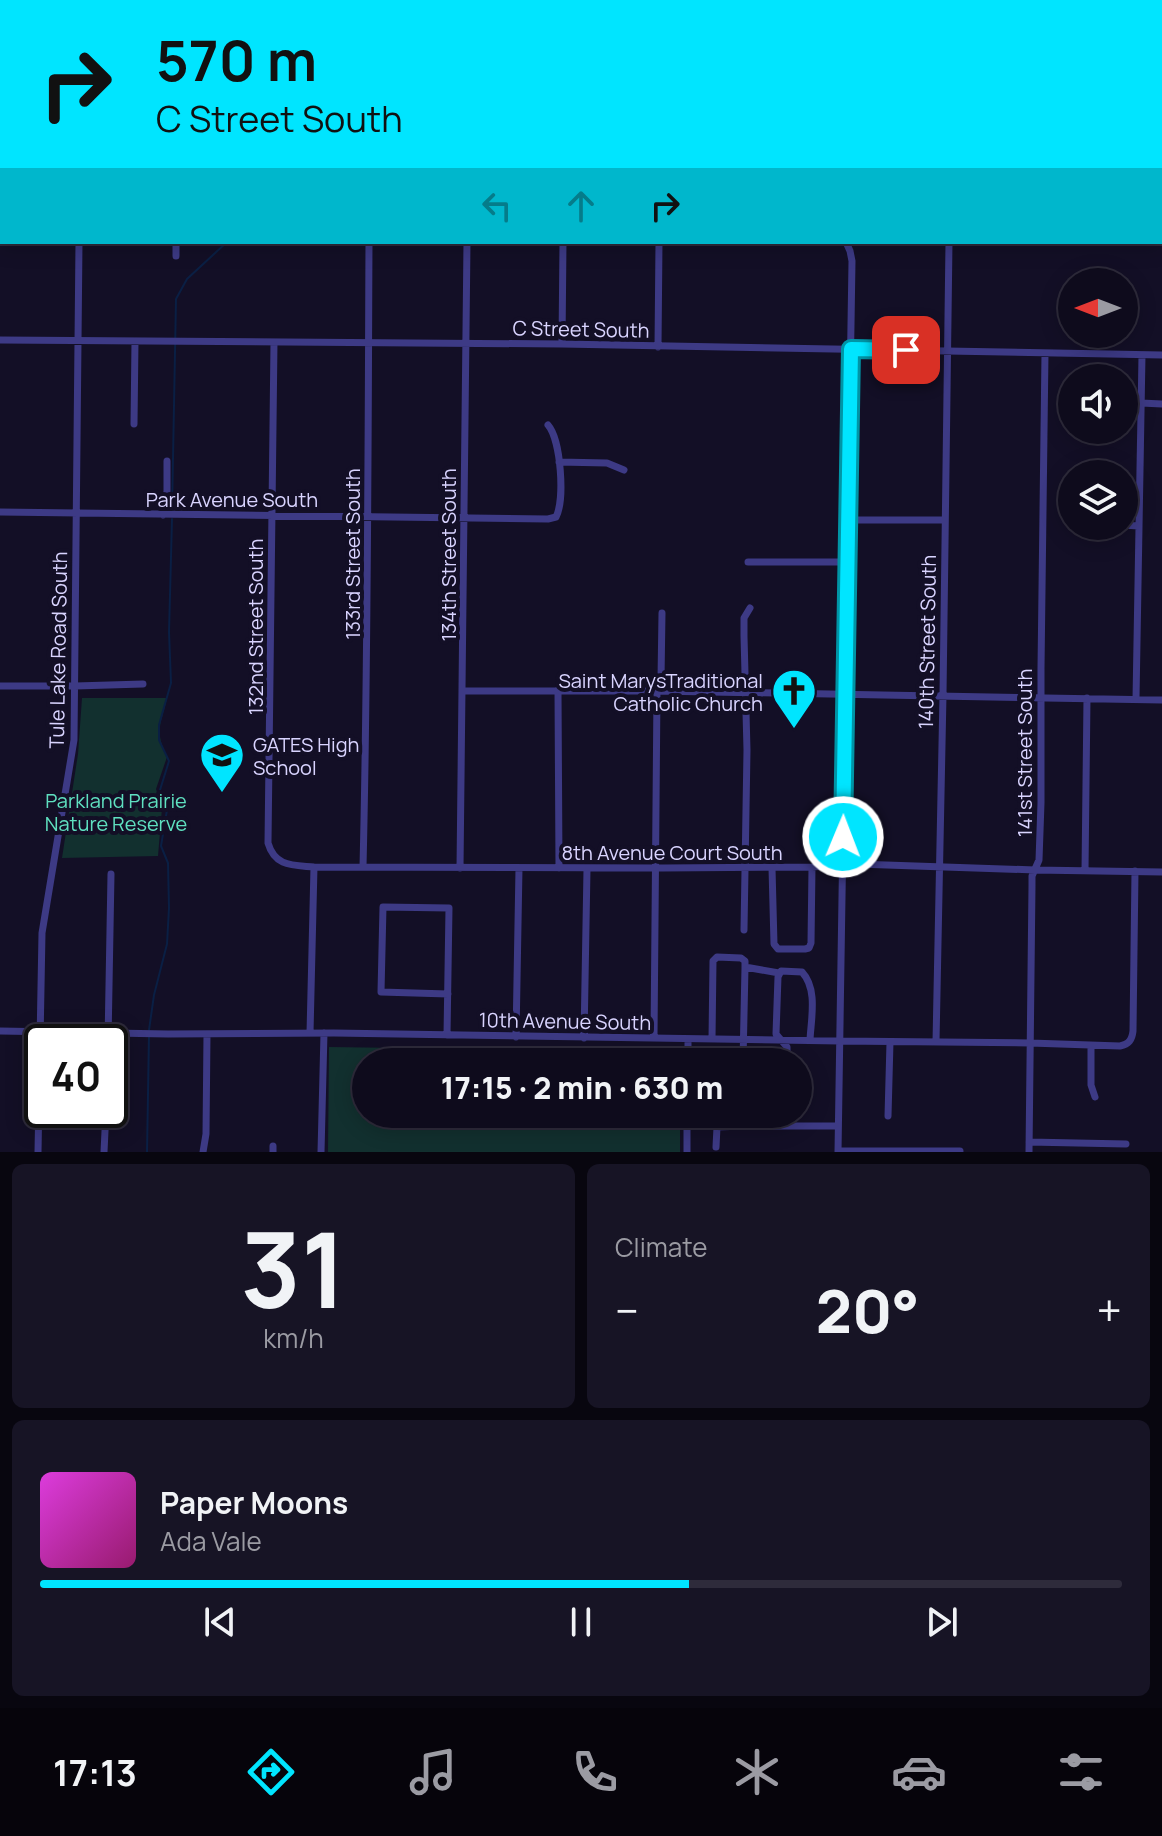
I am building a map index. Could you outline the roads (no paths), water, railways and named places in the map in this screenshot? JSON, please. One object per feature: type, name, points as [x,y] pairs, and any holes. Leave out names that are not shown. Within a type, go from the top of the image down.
[{"type":"street","name":"Tule Lake Road South","points":[[40,1024],[42,930],[73,748],[79,244]]},
{"type":"street","points":[[176,244],[176,256]]},
{"type":"street","name":"133rd Street South","points":[[363,867],[368,691],[369,244]]},
{"type":"street","name":"134th Street South","points":[[460,868],[467,244]]},
{"type":"street","points":[[562,344],[563,244]]},
{"type":"street","points":[[658,347],[659,244]]},
{"type":"street","points":[[847,244],[852,256],[838,1152],[960,1151]]},
{"type":"street","name":"140th Street South","points":[[936,1042],[949,244]]},
{"type":"street","name":"C Street South","points":[[0,340],[562,344],[1162,355]]},
{"type":"street","points":[[134,424],[135,341]]},
{"type":"street","name":"132nd Street South","points":[[274,342],[268,843],[278,860]]},
{"type":"street","name":"141st Street South","points":[[1029,1152],[1032,876],[1039,860],[1040,831],[1045,353]]},
{"type":"street","points":[[1138,526],[1142,355]]},
{"type":"street","points":[[1141,403],[1162,404]]},
{"type":"street","points":[[548,425],[557,440],[559,462],[607,463],[624,470]]},
{"type":"street","points":[[163,515],[167,461]]},
{"type":"street","name":"Park Avenue South","points":[[0,512],[548,519],[556,517],[560,504],[559,462]]},
{"type":"street","points":[[848,520],[944,520]]},
{"type":"street","points":[[1136,699],[1138,540]]},
{"type":"street","points":[[748,562],[847,562]]},
{"type":"street","points":[[744,930],[744,618],[750,608]]},
{"type":"street","points":[[654,1038],[657,691],[661,679],[662,613]]},
{"type":"street","points":[[0,686],[143,684]]},
{"type":"street","points":[[558,690],[559,868]]},
{"type":"street","points":[[463,691],[657,691],[1162,700]]},
{"type":"street","points":[[1085,871],[1087,698]]},
{"type":"street","name":"8th Avenue Court South","points":[[278,860],[314,867],[772,868],[857,864],[1162,872]]},
{"type":"street","points":[[310,1033],[314,867]]},
{"type":"street","points":[[772,868],[774,944],[778,949],[805,949],[811,943],[812,867]]},
{"type":"street","points":[[516,1037],[519,868]]},
{"type":"street","points":[[584,1038],[587,869]]},
{"type":"street","name":"10th Avenue South","points":[[128,1033],[324,1033],[1120,1046],[1129,1042],[1133,1031],[1135,871]]},
{"type":"street","points":[[108,1024],[111,874]]},
{"type":"street","points":[[447,1035],[448,994],[449,908],[383,907],[381,992],[448,994]]},
{"type":"street","points":[[712,1039],[713,961],[717,957],[736,957],[743,959],[745,964],[744,1048]]},
{"type":"street","points":[[745,964],[779,973],[804,973],[812,997],[810,1040]]},
{"type":"street","points":[[779,973],[776,1034],[787,1048]]},
{"type":"street","name":"10th Avenue South","points":[[0,1031],[24,1031]]},
{"type":"street","points":[[321,1152],[324,1033]]},
{"type":"street","points":[[203,1152],[207,1034]]},
{"type":"street","points":[[688,1039],[688,1048]]},
{"type":"street","points":[[888,1116],[890,1042]]},
{"type":"street","points":[[1091,1046],[1091,1085],[1095,1097]]},
{"type":"street","points":[[812,1126],[838,1126]]},
{"type":"street","name":"Tule Lake Road South","points":[[38,1128],[38,1152]]},
{"type":"street","points":[[104,1152],[105,1128]]},
{"type":"street","points":[[687,1128],[687,1152]]},
{"type":"street","points":[[716,1147],[717,1128]]},
{"type":"street","points":[[1029,1142],[1126,1144]]},
{"type":"waterway","points":[[172,512],[176,299],[187,279],[225,244]]},
{"type":"waterway","points":[[149,1030],[167,944],[169,908],[168,863],[161,846],[167,810],[160,790],[169,761],[159,740],[159,725],[171,683],[172,519]]},
{"type":"waterway","points":[[147,1152],[149,1036]]},
{"type":"place","name":"Saint MarysTraditional Catholic Church","points":[[794,730]]},
{"type":"place","name":"GATES High School","points":[[222,794]]},
{"type":"park label","name":"Parkland Prairie Nature Reserve","points":[[116,812]]}]
